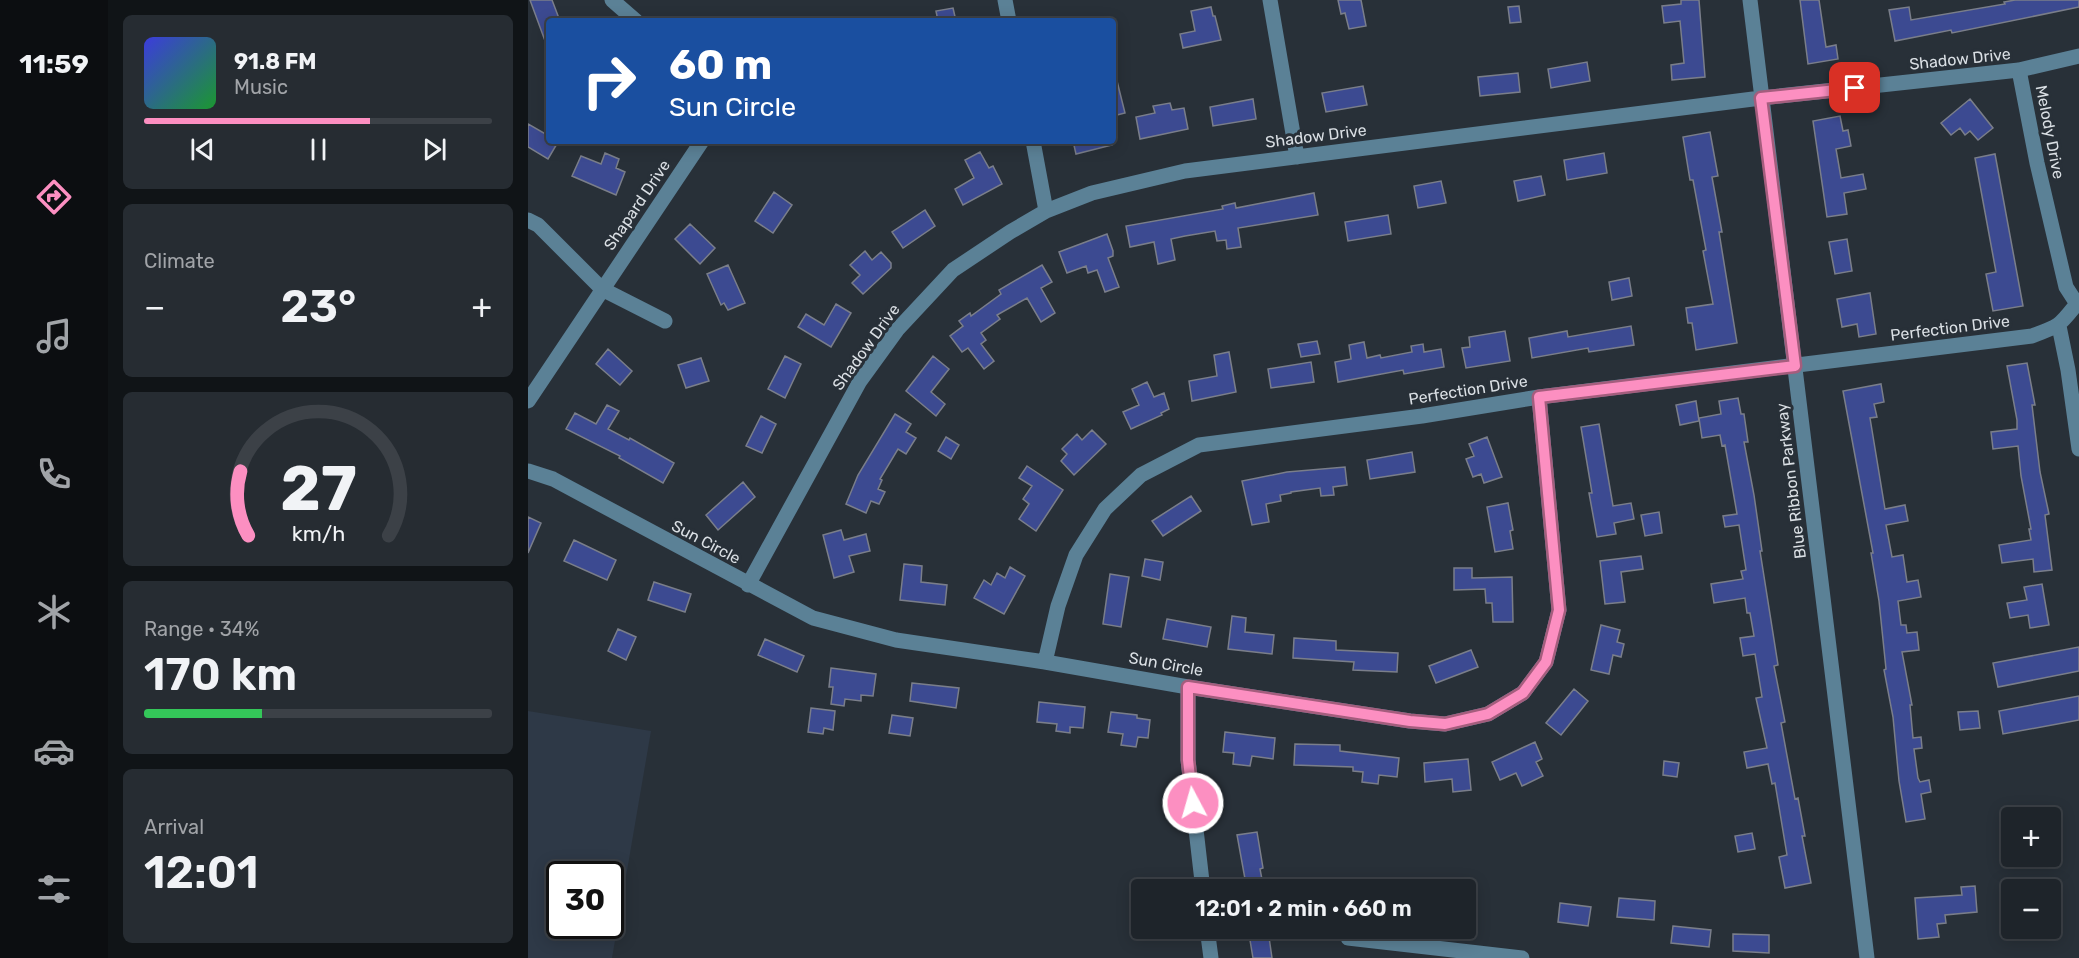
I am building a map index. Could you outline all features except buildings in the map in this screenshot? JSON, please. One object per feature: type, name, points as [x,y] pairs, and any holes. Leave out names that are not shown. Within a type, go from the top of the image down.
[{"type":"street","points":[[612,0],[633,18]]},
{"type":"street","points":[[1005,0],[1008,18]]},
{"type":"street","points":[[1270,0],[1296,157]]},
{"type":"street","name":"Blue Ribbon Parkway","points":[[1750,0],[1867,958]]},
{"type":"street","name":"Shadow Drive","points":[[748,585],[860,381],[897,330],[953,270],[1010,232],[1046,212],[1092,193],[1185,171],[1761,98],[2019,70],[2079,56]]},
{"type":"street","name":"Melody Drive","points":[[2019,70],[2037,163],[2066,287],[2078,302]]},
{"type":"street","name":"Shapard Drive","points":[[602,289],[700,144]]},
{"type":"street","points":[[1034,144],[1046,212]]},
{"type":"street","points":[[528,220],[538,225],[602,289],[665,321]]},
{"type":"street","points":[[528,401],[602,289]]},
{"type":"street","points":[[2078,302],[2059,326],[2068,370],[2079,449]]},
{"type":"street","name":"Perfection Drive","points":[[1045,662],[1058,606],[1076,555],[1105,509],[1140,476],[1199,445],[1422,416],[1539,397],[2032,336],[2059,326]]},
{"type":"street","name":"Sun Circle","points":[[528,471],[553,480],[813,618],[886,638],[1188,687],[1410,721],[1445,724],[1488,714],[1523,693],[1546,662],[1559,610],[1539,397]]},
{"type":"street","points":[[1188,687],[1188,760],[1202,879]]},
{"type":"street","points":[[1208,939],[1211,958]]},
{"type":"street","points":[[1357,939],[1522,958]]},
{"type":"shaded area","points":[[528,711],[651,731],[624,888],[624,861],[546,861],[546,939],[615,939],[612,958],[528,958]]},
{"type":"route","points":[[1193,803],[1188,760],[1188,687],[1410,721],[1445,724],[1488,714],[1523,693],[1546,662],[1559,610],[1539,397],[1795,366],[1761,98],[1855,88]]}]
